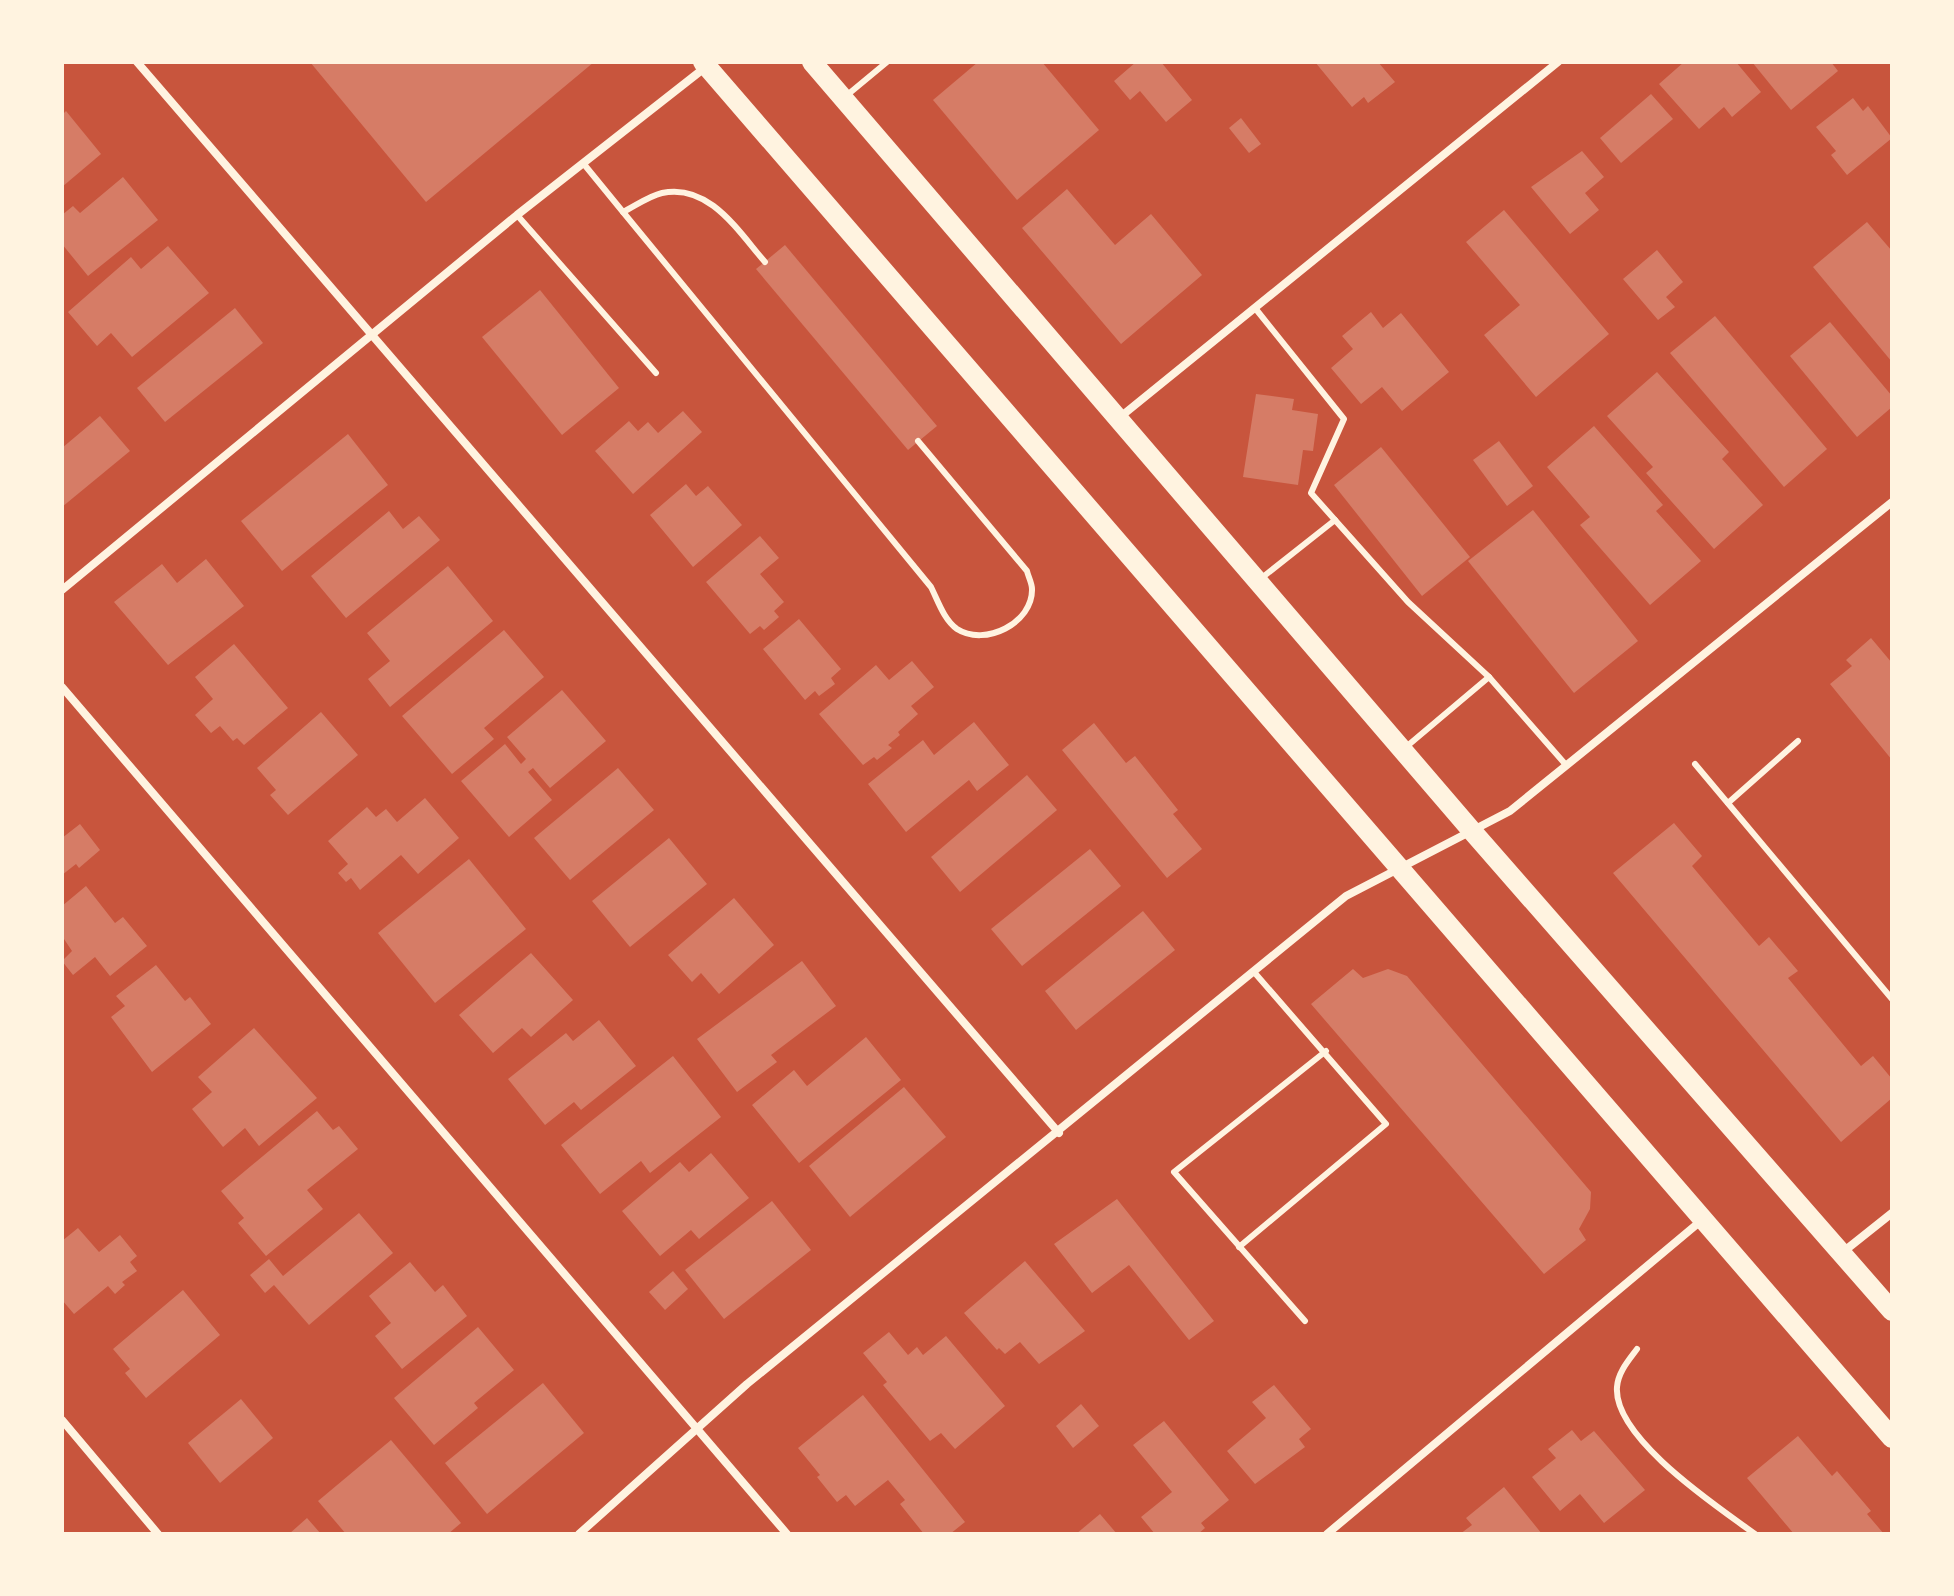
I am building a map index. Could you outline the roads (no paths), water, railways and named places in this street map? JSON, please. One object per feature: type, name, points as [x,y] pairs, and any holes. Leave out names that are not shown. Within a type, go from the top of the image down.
[{"type":"main road","points":[[812,62],[1472,831],[1892,1311]]},
{"type":"main road","points":[[705,64],[1892,1438]]},
{"type":"street","points":[[137,62],[1059,1133]]},
{"type":"street","points":[[1119,419],[1558,62]]},
{"type":"street","points":[[62,590],[705,64]]},
{"type":"street","points":[[579,1534],[747,1384],[1059,1133],[1346,896],[1510,811],[1892,502]]},
{"type":"street","points":[[62,687],[787,1534]]},
{"type":"street","points":[[1843,1253],[1892,1213]]},
{"type":"street","points":[[1327,1534],[1702,1220]]},
{"type":"street","points":[[63,1423],[158,1534]]},
{"type":"lane","points":[[843,98],[887,62]]},
{"type":"lane","points":[[583,163],[931,587],[955,628],[973,636],[990,636],[1014,623],[1029,606],[1032,588],[1027,571],[918,441]]},
{"type":"lane","points":[[623,212],[659,194],[677,191],[696,195],[714,205],[765,262]]},
{"type":"lane","points":[[517,215],[656,373]]},
{"type":"lane","points":[[1255,308],[1344,419],[1311,493],[1408,602],[1489,677],[1566,765]]},
{"type":"lane","points":[[1258,581],[1335,520]]},
{"type":"lane","points":[[1403,749],[1489,677]]},
{"type":"lane","points":[[1728,803],[1798,741]]},
{"type":"lane","points":[[1695,764],[1892,999]]},
{"type":"lane","points":[[1239,1247],[1386,1124],[1326,1051],[1254,972]]},
{"type":"lane","points":[[1305,1321],[1174,1172],[1326,1051]]},
{"type":"lane","points":[[1637,1349],[1620,1373],[1617,1389],[1634,1427],[1676,1476],[1755,1534]]}]
